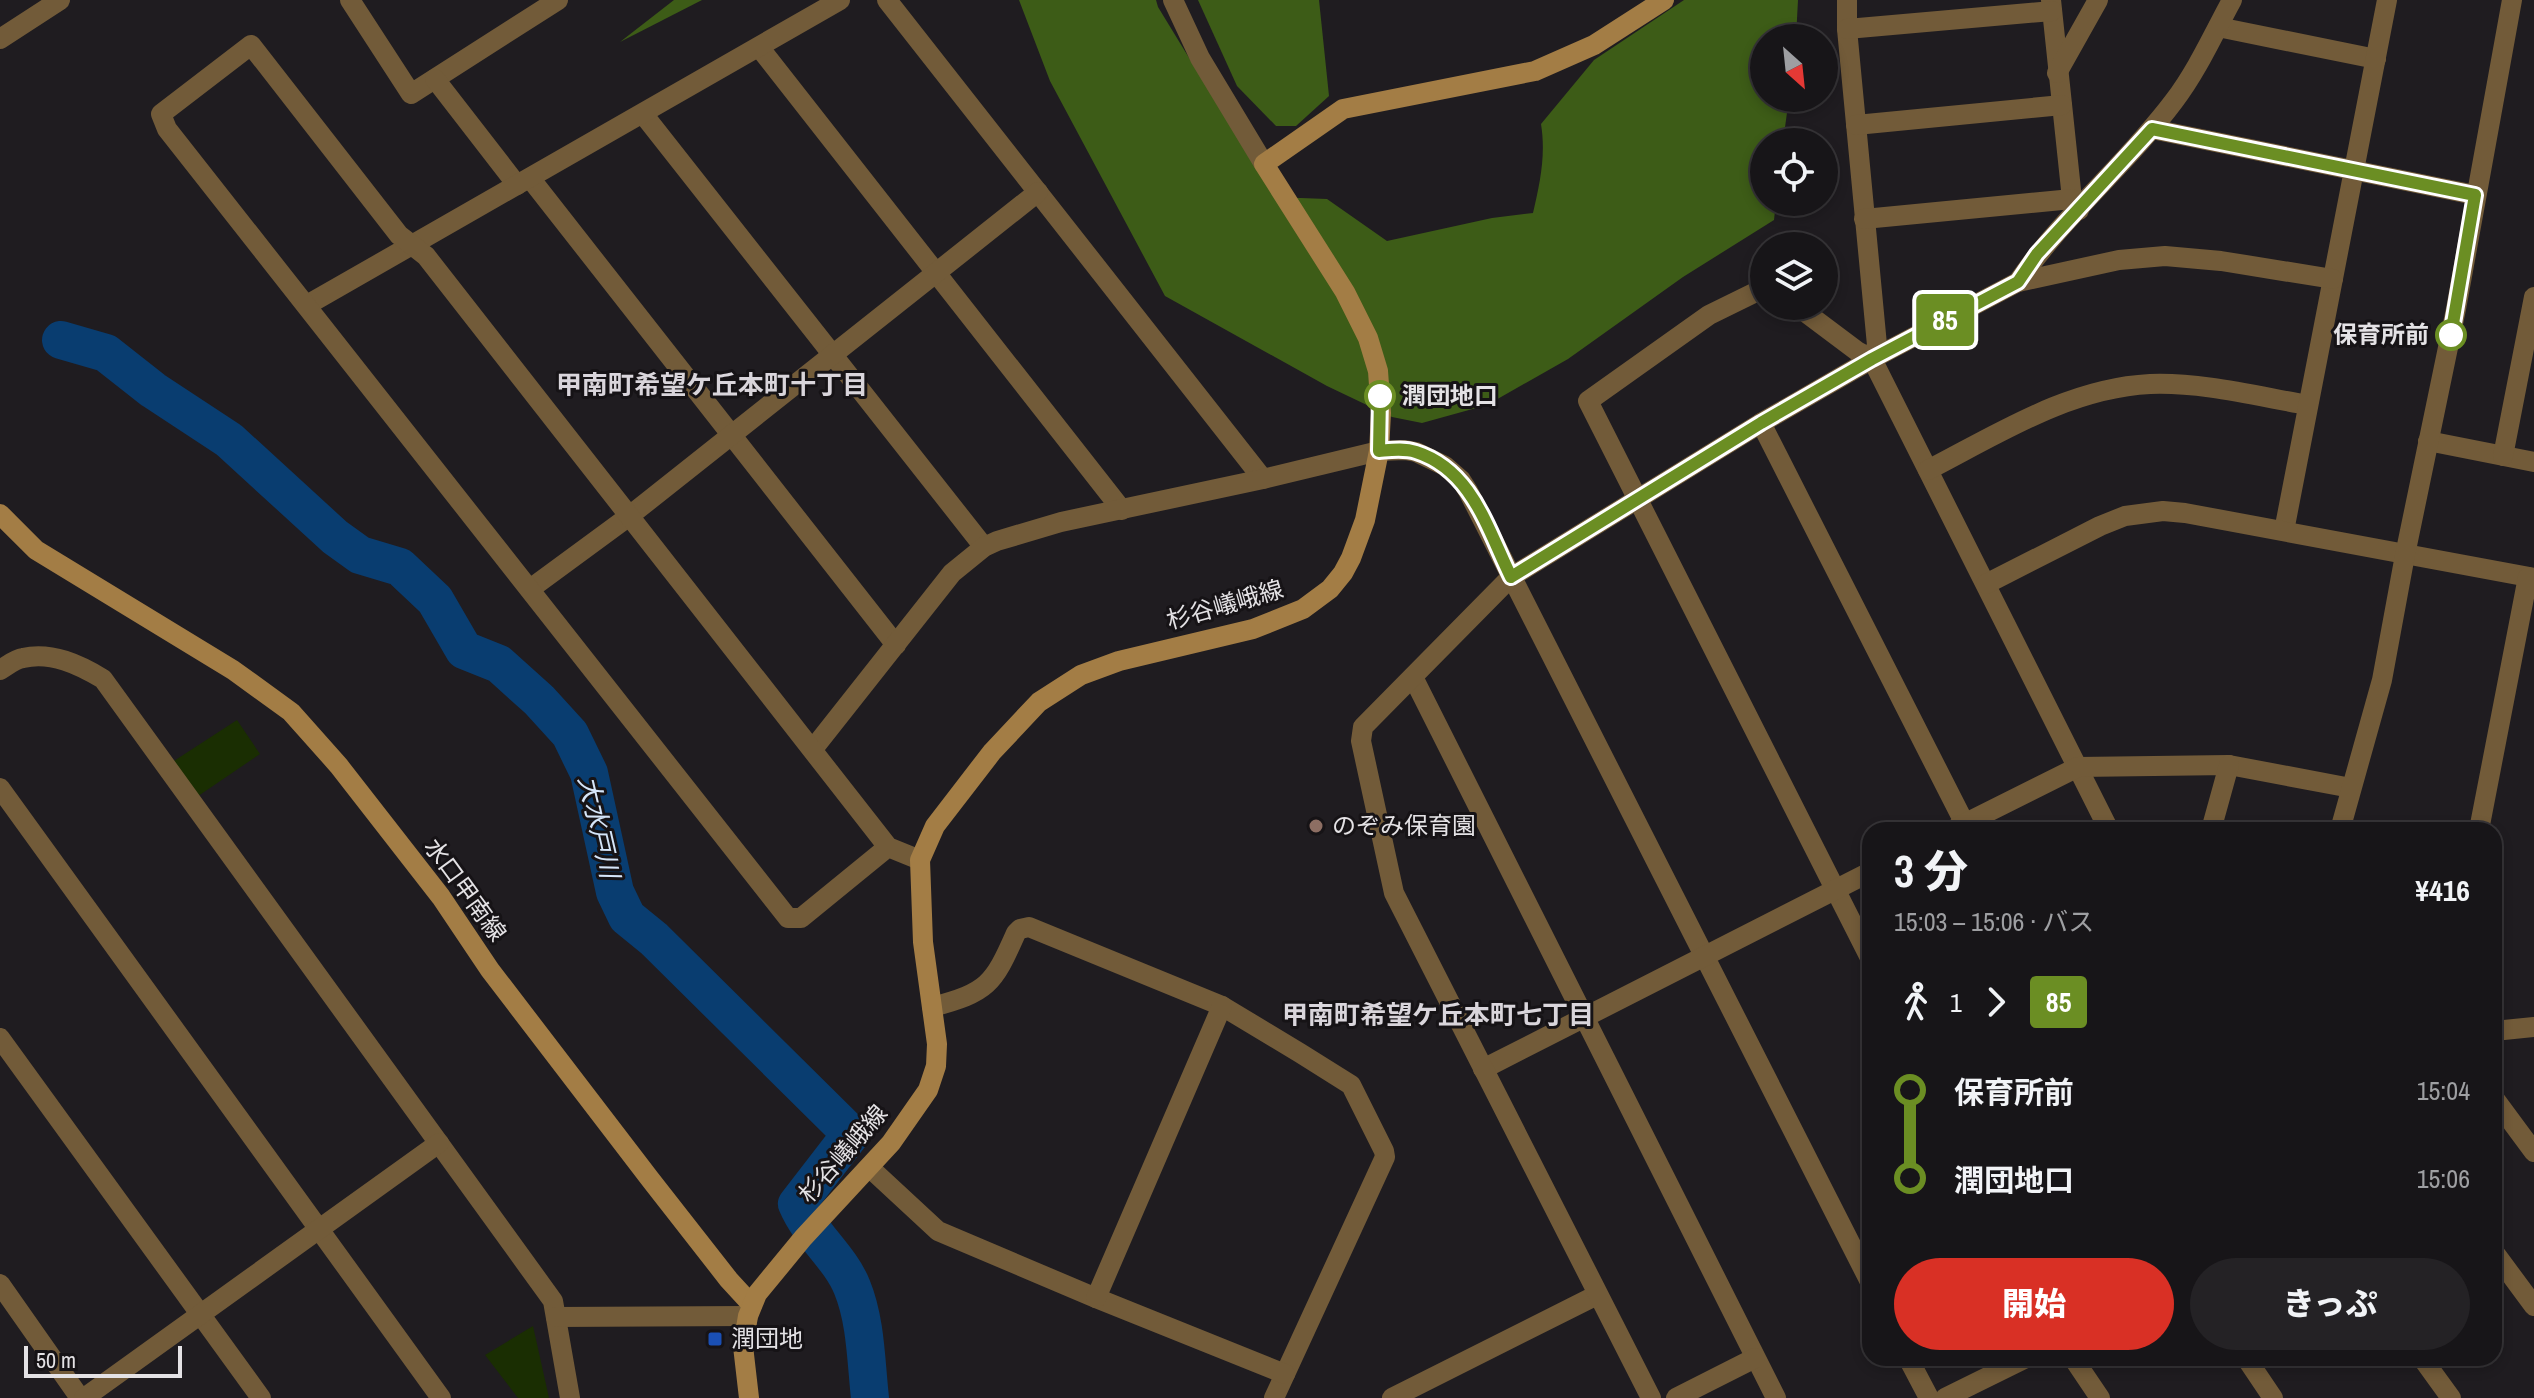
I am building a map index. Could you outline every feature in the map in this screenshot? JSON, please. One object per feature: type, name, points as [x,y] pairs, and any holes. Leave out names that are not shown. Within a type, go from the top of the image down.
[{"type":"main road","points":[[1264,164],[1343,109],[1535,71],[1594,45],[1664,0]]},
{"type":"main road","name":"杉谷嶬峨線","points":[[750,1311],[762,1286],[870,1168],[928,1090],[936,1066],[937,1044],[923,942],[920,860],[935,826],[967,783],[1039,702],[1081,675],[1119,661],[1253,629],[1303,609],[1330,589],[1343,573],[1362,529],[1379,451],[1381,413],[1378,371],[1368,338],[1330,267],[1264,164]]},
{"type":"main road","name":"水口甲南線","points":[[0,514],[36,550],[233,670],[291,712],[339,766],[441,897],[490,970],[750,1311]]},
{"type":"main road","points":[[749,1398],[743,1346],[750,1311]]},
{"type":"street","points":[[0,39],[60,0]]},
{"type":"street","points":[[350,0],[411,94],[558,0]]},
{"type":"street","points":[[307,305],[840,0]]},
{"type":"street","points":[[887,0],[1263,479]]},
{"type":"street","points":[[1173,0],[1200,58],[1264,164]]},
{"type":"street","points":[[1847,0],[1847,29],[1877,345],[1872,359]]},
{"type":"street","points":[[2057,73],[2098,0]]},
{"type":"street","points":[[2018,282],[2075,205],[2152,129],[2176,98],[2232,0]]},
{"type":"street","points":[[2284,531],[2387,0]]},
{"type":"street","points":[[2342,822],[2382,680],[2456,309],[2512,0]]},
{"type":"street","points":[[1847,29],[2051,5],[2075,205]]},
{"type":"street","points":[[2218,27],[2376,59]]},
{"type":"street","points":[[888,847],[801,918],[788,918],[167,129],[161,114],[251,45],[399,235],[426,256],[888,847],[920,860]]},
{"type":"street","points":[[759,47],[1122,510]]},
{"type":"street","points":[[435,79],[731,436],[896,645]]},
{"type":"street","points":[[1856,125],[2062,105]]},
{"type":"street","points":[[643,114],[984,547]]},
{"type":"street","points":[[2152,129],[2475,195]]},
{"type":"street","points":[[530,589],[628,517],[1038,192]]},
{"type":"street","points":[[1864,219],[2075,205]]},
{"type":"street","points":[[1651,1398],[1394,893],[1361,741],[1363,727],[1511,577],[1761,423],[1872,359],[2018,282],[2119,260],[2165,256],[2221,261],[2333,279]]},
{"type":"street","points":[[1750,295],[1709,315],[1588,401],[1862,942]]},
{"type":"street","points":[[2503,456],[2534,297]]},
{"type":"street","points":[[1816,320],[1872,359],[2105,822]]},
{"type":"street","points":[[1928,470],[2041,412],[2104,390],[2150,384],[2175,385],[2308,405]]},
{"type":"street","points":[[1761,423],[1959,822]]},
{"type":"street","points":[[2428,441],[2534,462]]},
{"type":"street","points":[[813,749],[952,573],[984,547],[1016,534],[1379,451],[1416,452],[1445,466],[1461,480],[1862,1266]]},
{"type":"street","points":[[1986,584],[2100,526],[2143,513],[2185,513],[2531,578],[2481,822]]},
{"type":"street","points":[[0,670],[22,658],[48,656],[68,661],[103,679],[553,1301],[570,1398]]},
{"type":"street","points":[[1413,677],[1776,1398]]},
{"type":"street","points":[[1973,822],[2078,767],[2229,765],[2351,788]]},
{"type":"street","points":[[2213,822],[2229,765]]},
{"type":"street","points":[[0,788],[441,1398]]},
{"type":"street","points":[[1483,1069],[1862,876]]},
{"type":"street","points":[[932,1007],[962,999],[984,986],[998,973],[1016,933],[1029,927],[1222,1006],[1351,1085],[1385,1157],[1274,1398]]},
{"type":"street","points":[[1096,1298],[1222,1006]]},
{"type":"street","points":[[2502,1030],[2534,1027]]},
{"type":"street","points":[[0,1038],[261,1398]]},
{"type":"street","points":[[2502,1109],[2534,1152]]},
{"type":"street","points":[[0,1284],[82,1398],[439,1143]]},
{"type":"street","points":[[870,1168],[938,1231],[1285,1374]]},
{"type":"street","points":[[2502,1263],[2534,1306]]},
{"type":"street","points":[[1392,1398],[1597,1295]]},
{"type":"street","points":[[556,1317],[750,1311]]},
{"type":"street","points":[[1676,1398],[1755,1358]]},
{"type":"street","points":[[1912,1366],[1929,1398]]},
{"type":"street","points":[[1945,1398],[2010,1366]]},
{"type":"street","points":[[2078,1366],[2100,1398]]},
{"type":"street","points":[[2251,1366],[2273,1398]]},
{"type":"street","points":[[2428,1366],[2451,1398]]},
{"type":"green space","points":[[674,0],[702,0],[620,42]]},
{"type":"green space","points":[[1019,0],[1156,0],[1274,197],[1327,199],[1387,241],[1492,218],[1533,213],[1543,158],[1541,124],[1594,60],[1684,0],[1798,0],[1797,24],[1750,24],[1750,112],[1787,112],[1785,128],[1750,128],[1750,216],[1774,216],[1774,220],[1750,232],[1750,235],[1683,277],[1568,359],[1487,405],[1422,423],[1392,417],[1327,386],[1165,296],[1050,81]]},
{"type":"green space","points":[[1198,0],[1319,0],[1329,96],[1296,126],[1276,126],[1237,86]]},
{"type":"green space","points":[[237,720],[260,754],[185,805],[160,770]]},
{"type":"green space","points":[[533,1326],[549,1398],[518,1398],[485,1355]]},
{"type":"waterway","name":"大水戸川","points":[[61,340],[106,353],[153,390],[229,440],[335,537],[360,555],[400,567],[435,600],[464,650],[499,664],[539,700],[570,734],[589,773],[615,892],[627,917],[654,939],[851,1134],[797,1204],[809,1226],[847,1276],[857,1300],[870,1398]]},
{"type":"bus line","name":"85","points":[[1380,396],[1379,451],[1416,452],[1445,466],[1461,480],[1511,577],[1761,423],[1872,359],[2018,282],[2037,254],[2152,129],[2475,195],[2451,335]]},
{"type":"place","name":"保育所前","points":[[2451,335]]},
{"type":"place","name":"潤団地口","points":[[1380,396]]},
{"type":"place","name":"のぞみ保育園","points":[[1316,826]]},
{"type":"place","name":"潤団地","points":[[715,1339]]},
{"type":"district","name":"甲南町希望ケ丘本町十丁目","points":[[712,385]]},
{"type":"district","name":"甲南町希望ケ丘本町七丁目","points":[[1438,1015]]}]
